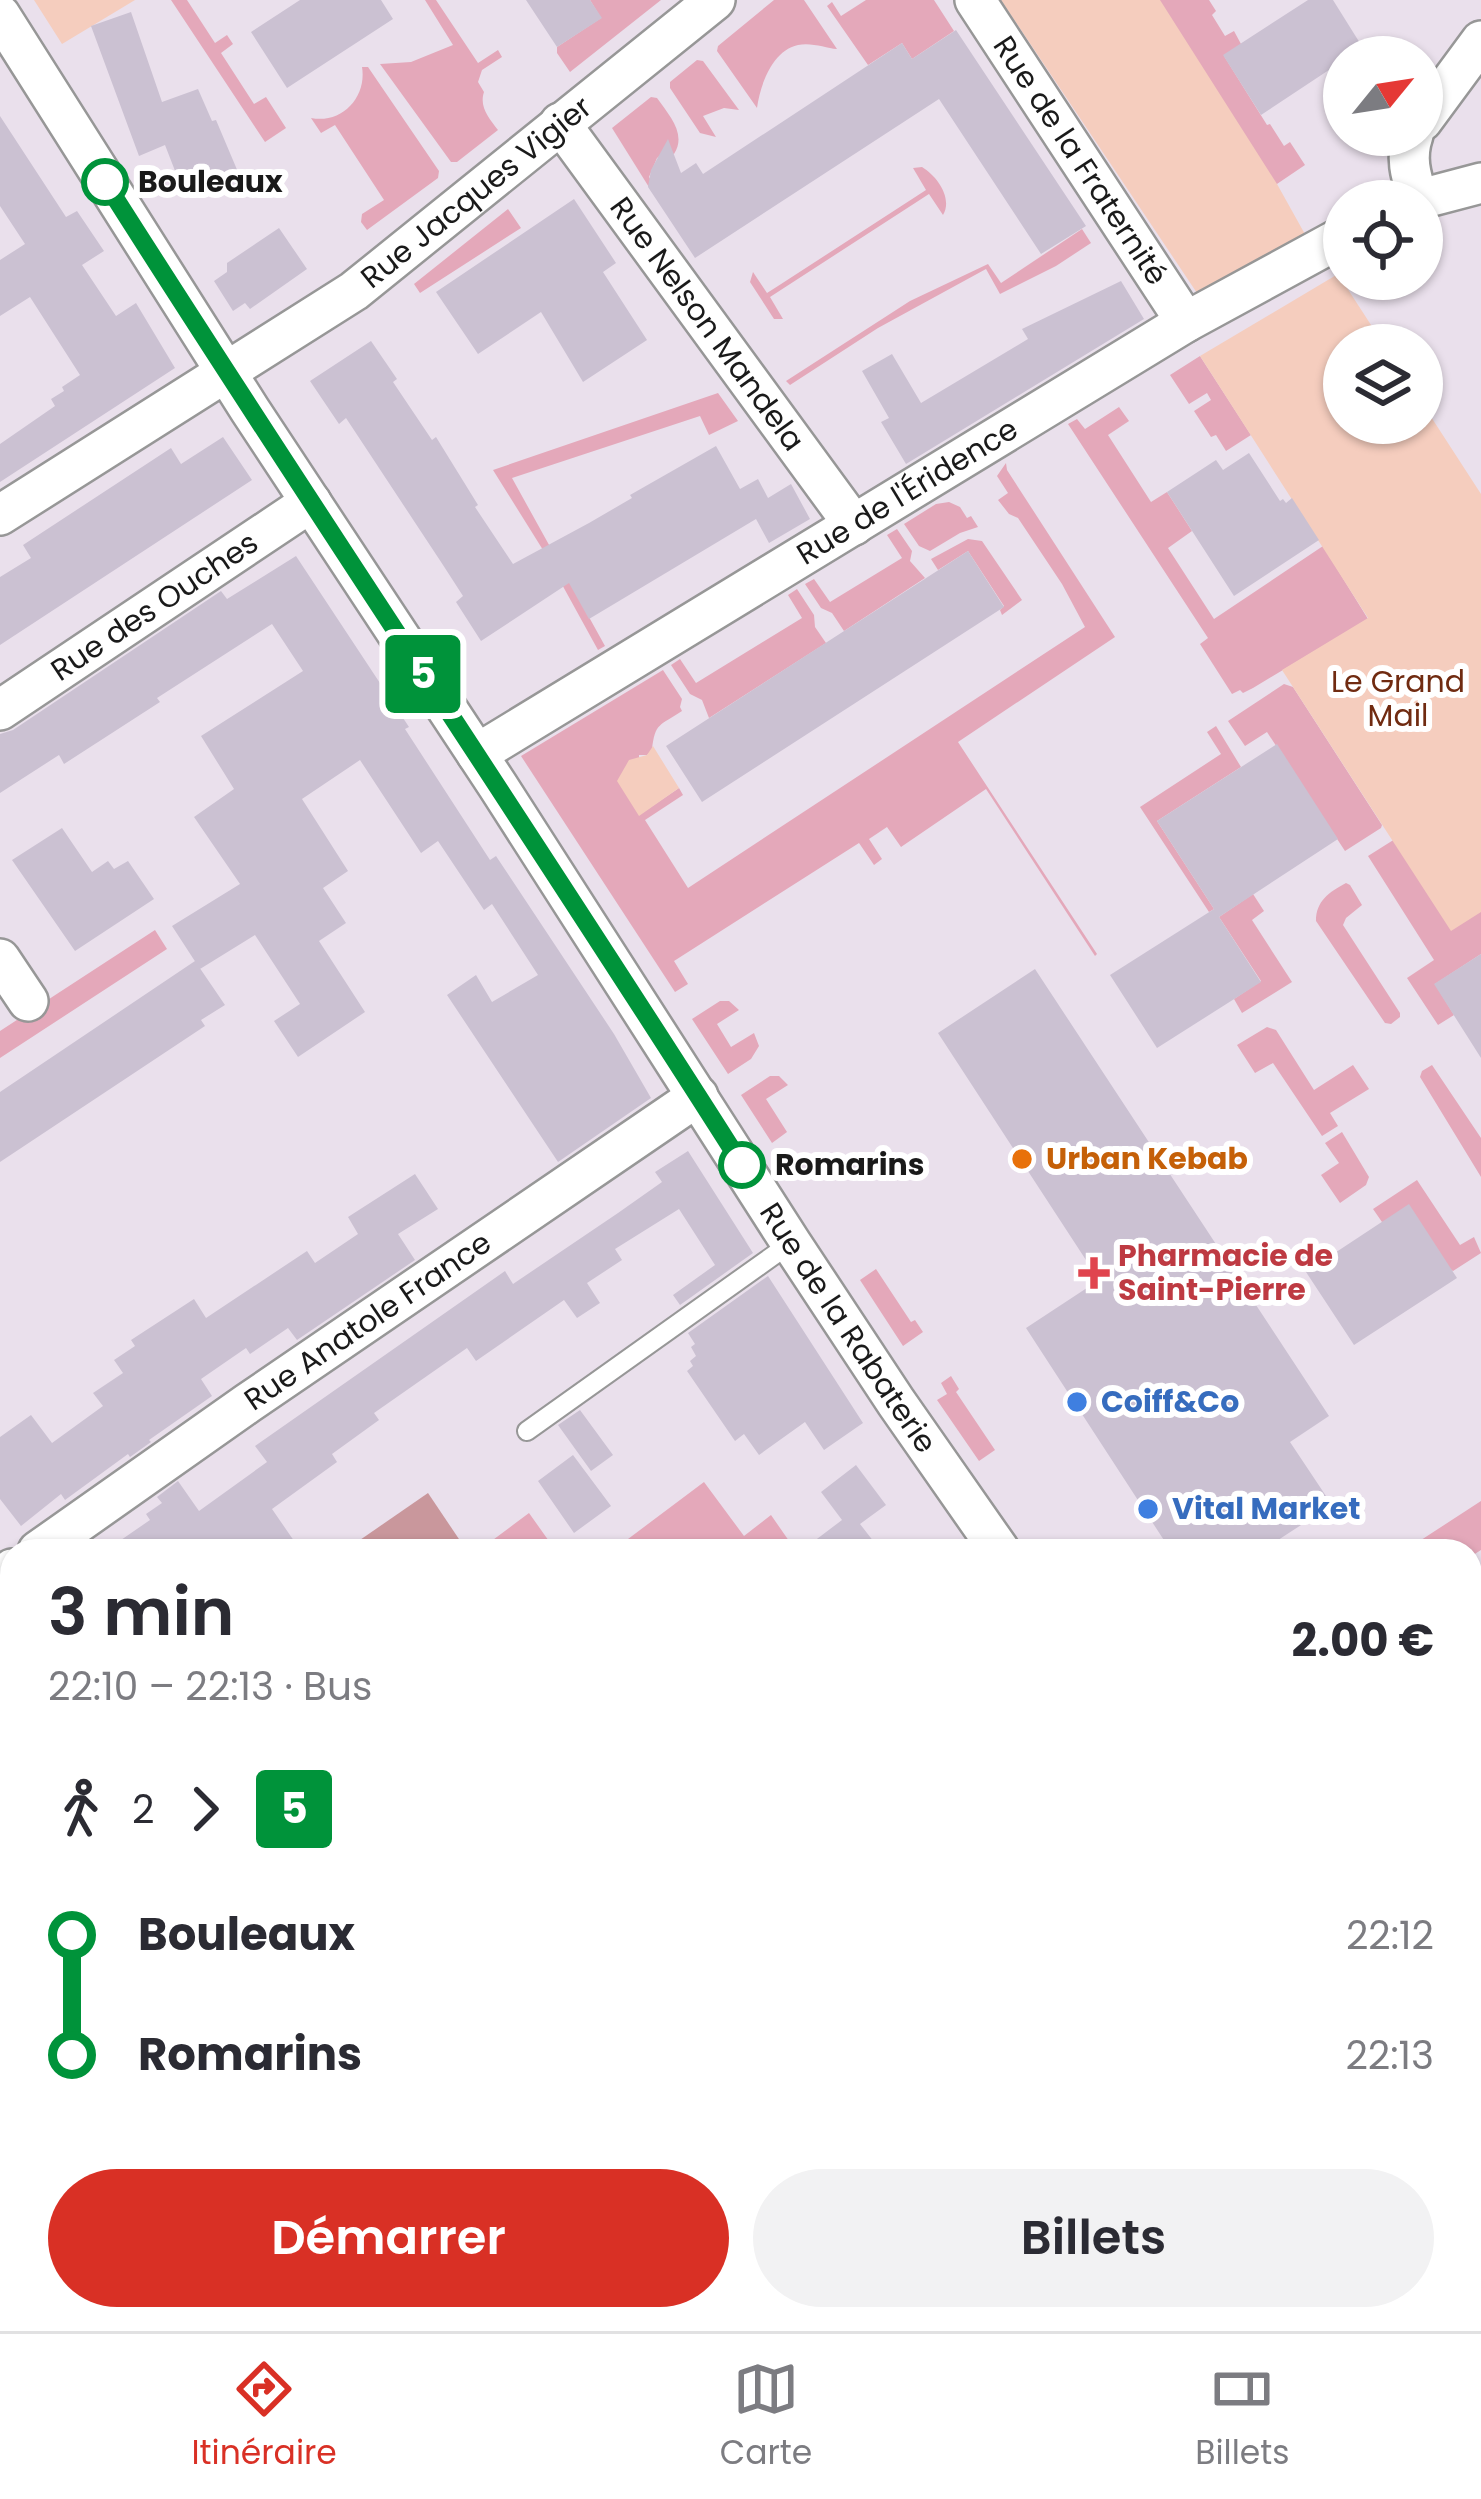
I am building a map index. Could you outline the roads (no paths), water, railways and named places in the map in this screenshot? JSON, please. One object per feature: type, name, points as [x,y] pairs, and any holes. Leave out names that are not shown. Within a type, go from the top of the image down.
[{"type":"street","name":"Rue Jacques Vigier","points":[[0,515],[354,291],[716,0]]},
{"type":"street","name":"Rue de la Fraternité","points":[[974,0],[1186,322]]},
{"type":"street","name":"Rue de la Rabaterie","points":[[0,15],[791,1243],[992,1539]]},
{"type":"street","points":[[1443,92],[1481,40]]},
{"type":"street","name":"Rue Nelson Mandela","points":[[560,123],[854,525]]},
{"type":"street","points":[[1443,193],[1481,183]]},
{"type":"street","name":"Rue de l'Éridence","points":[[477,754],[1186,322],[1323,247]]},
{"type":"street","name":"Rue des Ouches","points":[[0,710],[311,502]]},
{"type":"street","points":[[0,958],[28,1001]]},
{"type":"street","name":"Rue Anatole France","points":[[55,1539],[698,1096]]},
{"type":"lane","points":[[527,1431],[791,1243]]},
{"type":"place","name":"Bouleaux","points":[[105,182]]},
{"type":"place","name":"Urban Kebab","points":[[1022,1159]]},
{"type":"place","name":"Romarins","points":[[742,1165]]},
{"type":"place","name":"Pharmacie de Saint-Pierre","points":[[1094,1273]]},
{"type":"place","name":"Coiff&Co","points":[[1077,1402]]},
{"type":"place","name":"Vital Market","points":[[1148,1509]]},
{"type":"park label","name":"Le Grand Mail","points":[[1398,699]]}]
